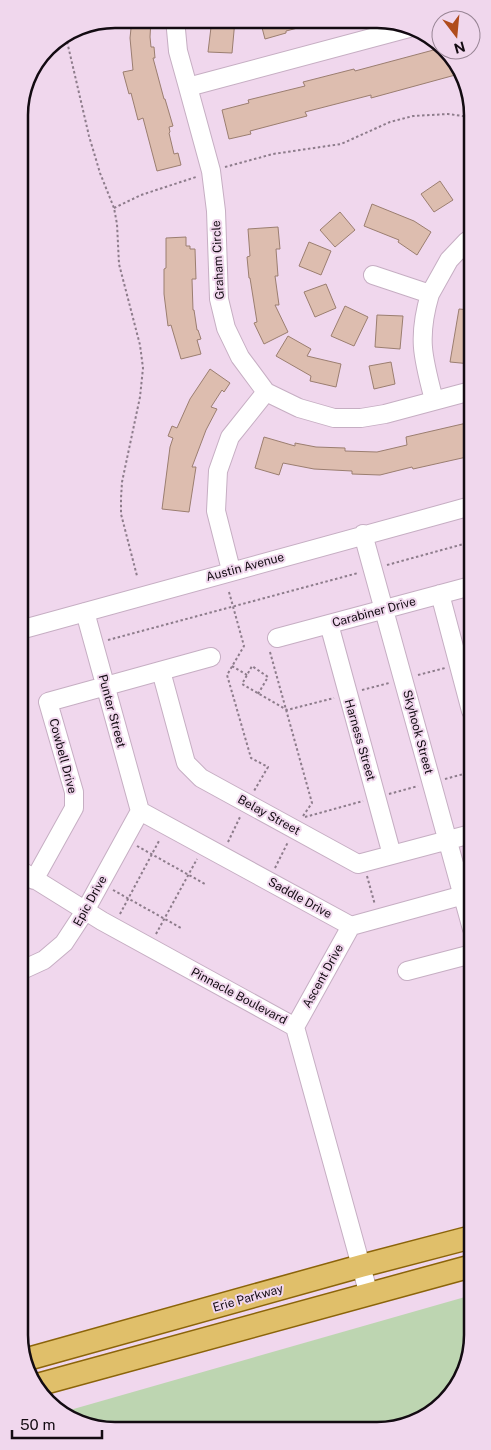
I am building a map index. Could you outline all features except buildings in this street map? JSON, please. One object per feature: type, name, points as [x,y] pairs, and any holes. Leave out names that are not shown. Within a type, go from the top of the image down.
[{"type":"main road","name":"Erie Parkway","points":[[31,1358],[463,1239]]},
{"type":"main road","points":[[42,1384],[463,1268]]},
{"type":"street","name":"Graham Circle","points":[[176,28],[178,51],[211,171],[216,211],[219,299],[226,328],[240,357],[266,392],[299,408],[334,418],[361,418],[385,414],[464,392]]},
{"type":"street","points":[[188,87],[399,31]]},
{"type":"street","points":[[434,400],[423,360],[422,336],[424,315],[430,294],[449,260],[464,244]]},
{"type":"street","points":[[373,275],[430,294]]},
{"type":"street","points":[[231,570],[216,511],[218,471],[230,437],[266,392]]},
{"type":"street","name":"Austin Avenue","points":[[28,628],[231,570],[464,508]]},
{"type":"street","name":"Skyhook Street","points":[[364,534],[448,840],[463,884]]},
{"type":"street","name":"Carabiner Drive","points":[[273,644],[329,624],[464,588]]},
{"type":"street","points":[[440,594],[464,684]]},
{"type":"street","name":"Punter Street","points":[[84,612],[140,811]]},
{"type":"street","name":"Harness Street","points":[[329,624],[392,855]]},
{"type":"street","name":"Cowbell Drive","points":[[28,874],[74,808],[74,792],[48,702],[211,657]]},
{"type":"street","name":"Belay Street","points":[[161,670],[186,762],[201,778],[358,864],[364,862]]},
{"type":"street","name":"Epic Drive","points":[[28,967],[44,960],[64,943],[85,911],[140,811]]},
{"type":"street","name":"Saddle Drive","points":[[140,811],[351,926]]},
{"type":"street","points":[[364,862],[463,836]]},
{"type":"street","name":"Pinnacle Boulevard","points":[[28,876],[85,911],[295,1026],[369,1294]]},
{"type":"street","points":[[351,926],[463,895]]},
{"type":"street","name":"Ascent Drive","points":[[295,1026],[351,926]]},
{"type":"street","points":[[407,971],[463,956]]},
{"type":"path","points":[[67,41],[89,136],[118,224],[119,264],[140,345],[143,368],[140,397],[122,482],[121,498],[121,514],[137,576]]},
{"type":"path","points":[[220,168],[273,154],[341,144],[390,122],[413,116],[448,114],[464,116]]},
{"type":"path","points":[[114,208],[141,195],[202,174]]},
{"type":"path","points":[[387,565],[464,544]]},
{"type":"path","points":[[108,640],[358,573]]},
{"type":"path","points":[[228,842],[268,768],[251,758],[227,675],[244,646],[229,592]]},
{"type":"path","points":[[273,644],[287,710],[312,803],[275,868]]},
{"type":"path","points":[[258,694],[268,677],[252,666],[242,684],[258,694],[287,710],[458,664]]},
{"type":"path","points":[[232,666],[247,675]]},
{"type":"path","points":[[120,915],[160,839]]},
{"type":"path","points":[[137,846],[205,884]]},
{"type":"path","points":[[156,935],[197,859]]},
{"type":"path","points":[[364,862],[375,905]]},
{"type":"path","points":[[113,890],[181,928]]},
{"type":"green space","points":[[463,1298],[463,1341],[461,1358],[457,1369],[442,1393],[420,1411],[404,1418],[376,1422],[115,1422],[98,1421],[70,1410]]}]
